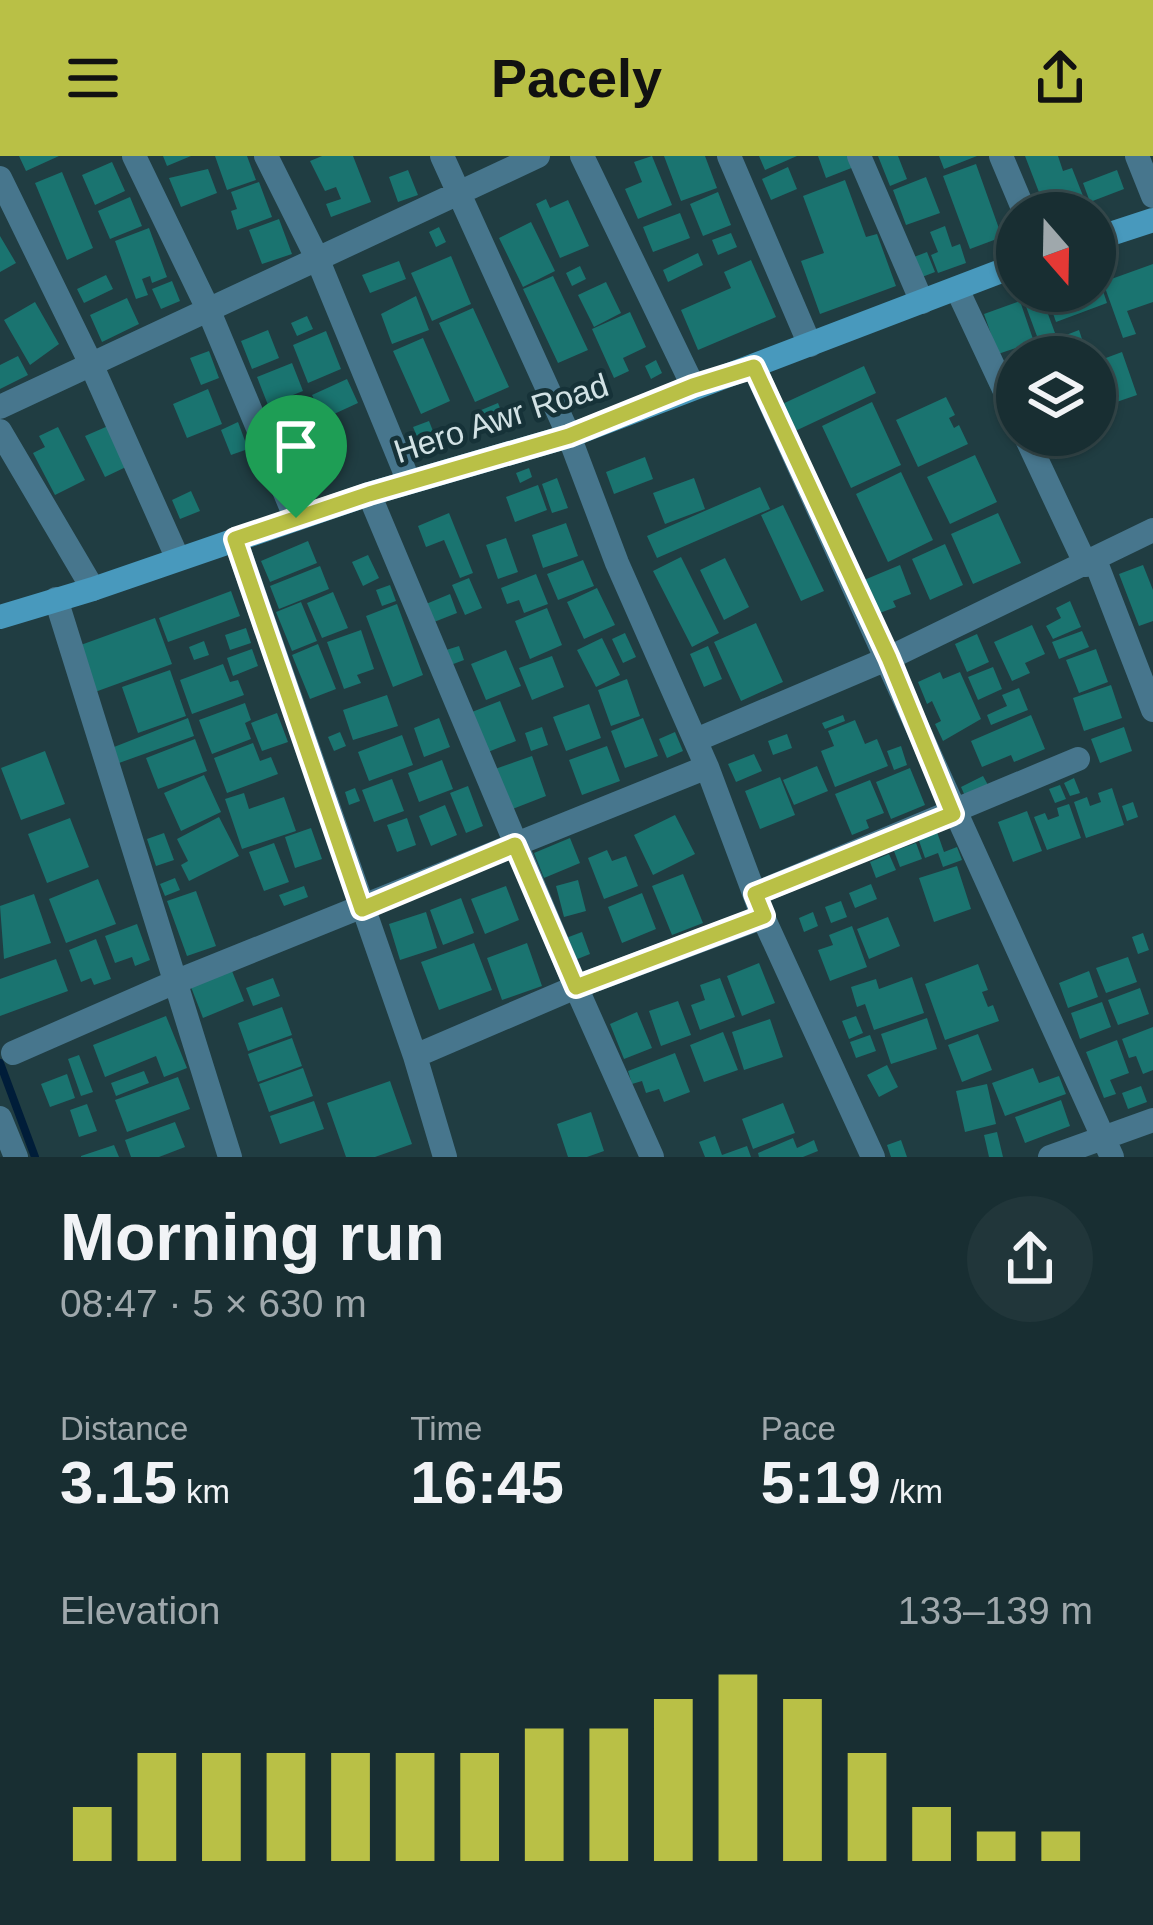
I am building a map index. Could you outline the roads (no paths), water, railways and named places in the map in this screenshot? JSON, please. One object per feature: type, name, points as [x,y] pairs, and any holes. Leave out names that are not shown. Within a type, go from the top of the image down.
[{"type":"main road","points":[[1116,232],[1153,220]]},
{"type":"main road","name":"Hero Awr Road","points":[[0,616],[94,589],[369,494],[569,436],[996,274]]},
{"type":"street","points":[[134,156],[208,309],[296,518]]},
{"type":"street","points":[[266,156],[317,258],[409,482]]},
{"type":"street","points":[[442,156],[569,436],[617,563],[707,767],[759,905],[873,1157]]},
{"type":"street","points":[[0,407],[538,156]]},
{"type":"street","points":[[582,156],[693,386]]},
{"type":"street","points":[[729,156],[810,345]]},
{"type":"street","points":[[859,156],[922,302]]},
{"type":"street","points":[[1001,156],[1016,192]]},
{"type":"street","points":[[1137,156],[1153,196]]},
{"type":"street","points":[[0,178],[91,364],[177,557]]},
{"type":"street","points":[[957,289],[996,372]]},
{"type":"street","points":[[754,367],[1108,1147]]},
{"type":"street","points":[[0,430],[94,589]]},
{"type":"street","points":[[1036,456],[1091,562],[1153,710]]},
{"type":"street","points":[[369,494],[652,1157]]},
{"type":"street","points":[[696,740],[889,658],[1153,530]]},
{"type":"street","points":[[235,539],[415,1055],[445,1157]]},
{"type":"street","points":[[56,599],[230,1157]]},
{"type":"street","points":[[415,1055],[1078,759]]},
{"type":"street","points":[[13,1053],[707,767]]},
{"type":"street","points":[[0,1118],[16,1157]]},
{"type":"street","points":[[1050,1157],[1108,1147],[1153,1120]]},
{"type":"waterway","points":[[0,1063],[35,1157]]}]
